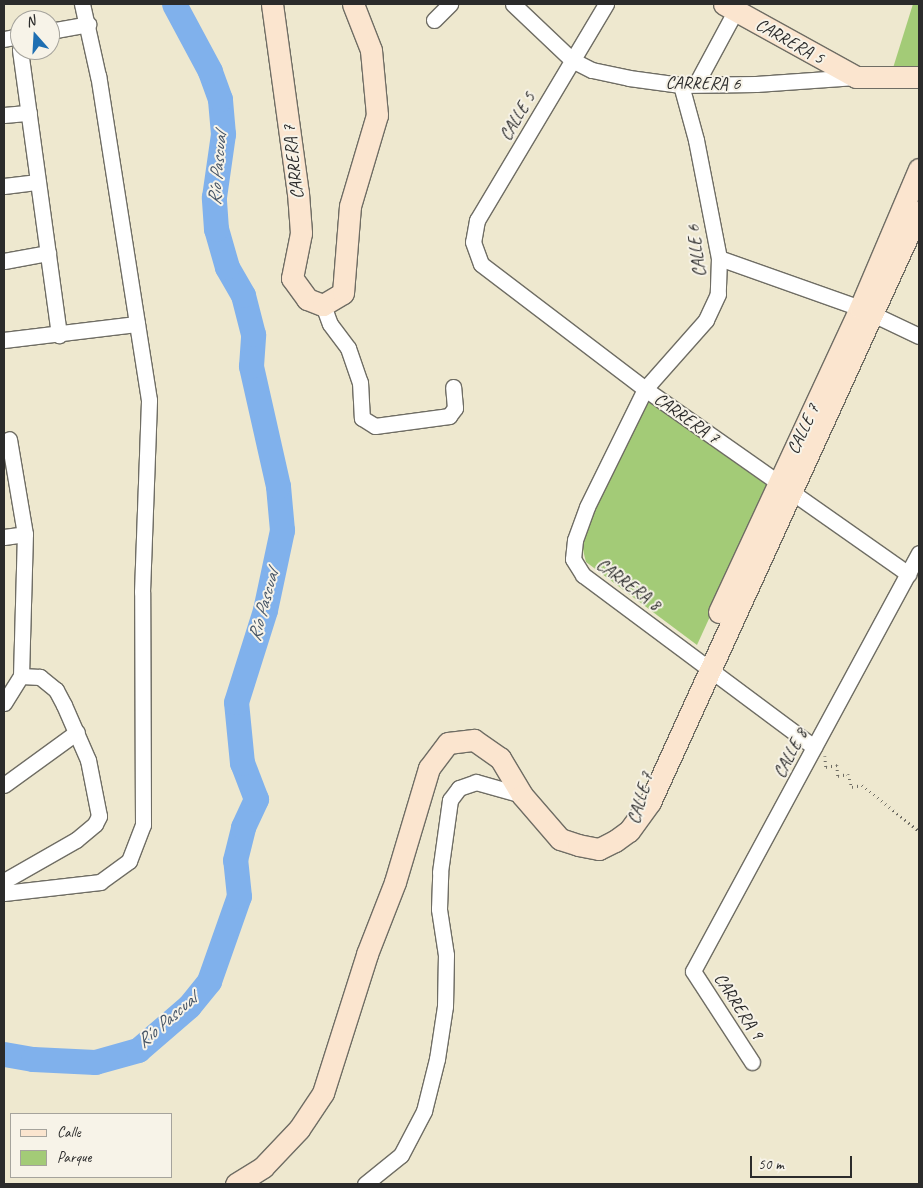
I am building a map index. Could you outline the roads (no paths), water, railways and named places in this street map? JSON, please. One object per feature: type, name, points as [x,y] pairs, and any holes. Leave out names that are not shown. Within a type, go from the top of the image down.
[{"type":"main road","name":"CARRERA 7","points":[[272,4],[298,193],[300,233],[292,278],[307,299],[324,305]]},
{"type":"main road","points":[[324,305],[343,293],[350,206],[377,115],[371,50],[353,4]]},
{"type":"main road","name":"CARRERA 5","points":[[732,6],[856,77]]},
{"type":"main road","name":"CARRERA 6","points":[[856,77],[919,77]]},
{"type":"main road","name":"CALLE 7","points":[[867,311],[919,169]]},
{"type":"main road","name":"CALLE 7","points":[[522,795],[560,839],[578,846],[599,849],[629,832],[650,802],[703,662],[867,311],[919,211]]},
{"type":"main road","points":[[236,1184],[263,1166],[299,1129],[323,1093],[366,954],[395,882],[429,768],[448,743],[474,740],[500,758],[522,795]]},
{"type":"street","points":[[4,893],[100,882],[129,861],[143,825],[142,592],[149,400],[88,24],[82,4]]},
{"type":"street","points":[[434,20],[450,4]]},
{"type":"street","name":"CARRERA 6","points":[[513,4],[572,60],[592,70],[689,84],[756,84],[856,77]]},
{"type":"street","name":"CALLE 5","points":[[475,252],[473,242],[477,220],[606,4]]},
{"type":"street","points":[[689,84],[732,6]]},
{"type":"street","points":[[60,29],[88,24]]},
{"type":"street","points":[[19,60],[29,112],[59,335]]},
{"type":"street","name":"CALLE 6","points":[[645,389],[706,320],[718,294],[719,258],[696,140],[689,84]]},
{"type":"street","points":[[4,115],[29,112]]},
{"type":"street","points":[[4,186],[38,182]]},
{"type":"street","name":"CARRERA 7","points":[[475,252],[481,264],[502,282],[645,389],[908,574]]},
{"type":"street","points":[[4,261],[48,253]]},
{"type":"street","points":[[719,258],[867,311],[919,336]]},
{"type":"street","points":[[324,305],[330,324],[348,348],[360,382],[362,418],[374,426],[449,416],[455,408],[453,387]]},
{"type":"street","points":[[4,340],[59,335],[137,324]]},
{"type":"street","name":"CARRERA 8","points":[[645,389],[587,507],[575,540],[574,559],[583,574],[814,747]]},
{"type":"street","points":[[4,703],[20,676],[25,534],[9,440]]},
{"type":"street","points":[[4,537],[25,534]]},
{"type":"street","name":"CALLE 8","points":[[693,971],[919,553]]},
{"type":"street","points":[[4,881],[76,840],[95,824],[99,816],[97,794],[77,732],[56,690],[40,677],[20,676]]},
{"type":"street","points":[[4,785],[77,732]]},
{"type":"street","points":[[365,1184],[401,1155],[424,1111],[437,1059],[445,1006],[446,955],[439,909],[440,872],[450,800],[459,788],[476,782],[522,795]]},
{"type":"street","name":"CARRERA 9","points":[[693,971],[752,1062]]},
{"type":"waterway","name":"Río Pascual","points":[[4,1054],[33,1059],[95,1062],[138,1050],[189,1006],[209,981],[239,896],[235,860],[243,827],[256,799],[242,763],[236,702],[265,610],[282,530],[278,486],[251,366],[253,334],[243,295],[227,267],[216,229],[214,197],[223,134],[220,99],[210,71],[174,4]]}]
